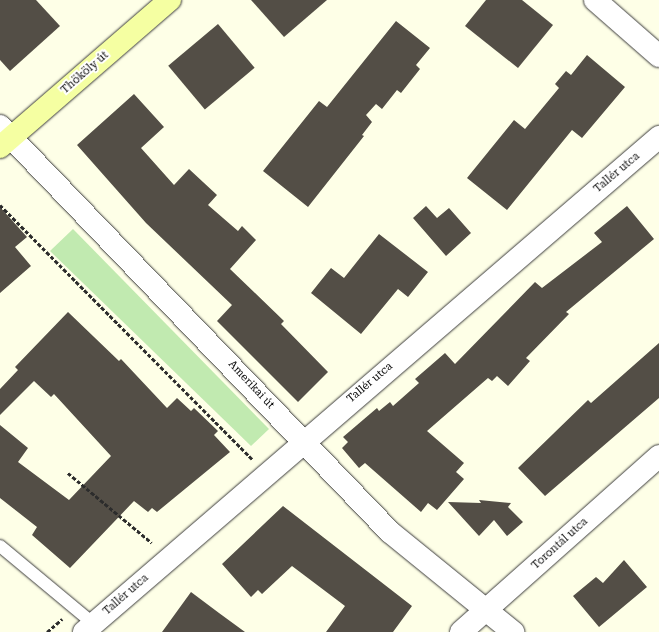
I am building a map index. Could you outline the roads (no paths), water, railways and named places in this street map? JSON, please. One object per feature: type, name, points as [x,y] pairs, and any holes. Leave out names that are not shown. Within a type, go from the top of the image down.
[{"type":"main road","name":"Thököly út","points":[[4,137],[170,0]]},
{"type":"street","points":[[594,0],[659,56]]},
{"type":"street","name":"Amerikai út","points":[[4,137],[303,440],[390,532],[484,611],[513,632]]},
{"type":"street","name":"Tallér utca","points":[[89,628],[303,440],[659,137]]},
{"type":"street","name":"Torontál utca","points":[[461,632],[659,456]]},
{"type":"lane","points":[[0,546],[75,608],[89,628]]}]
